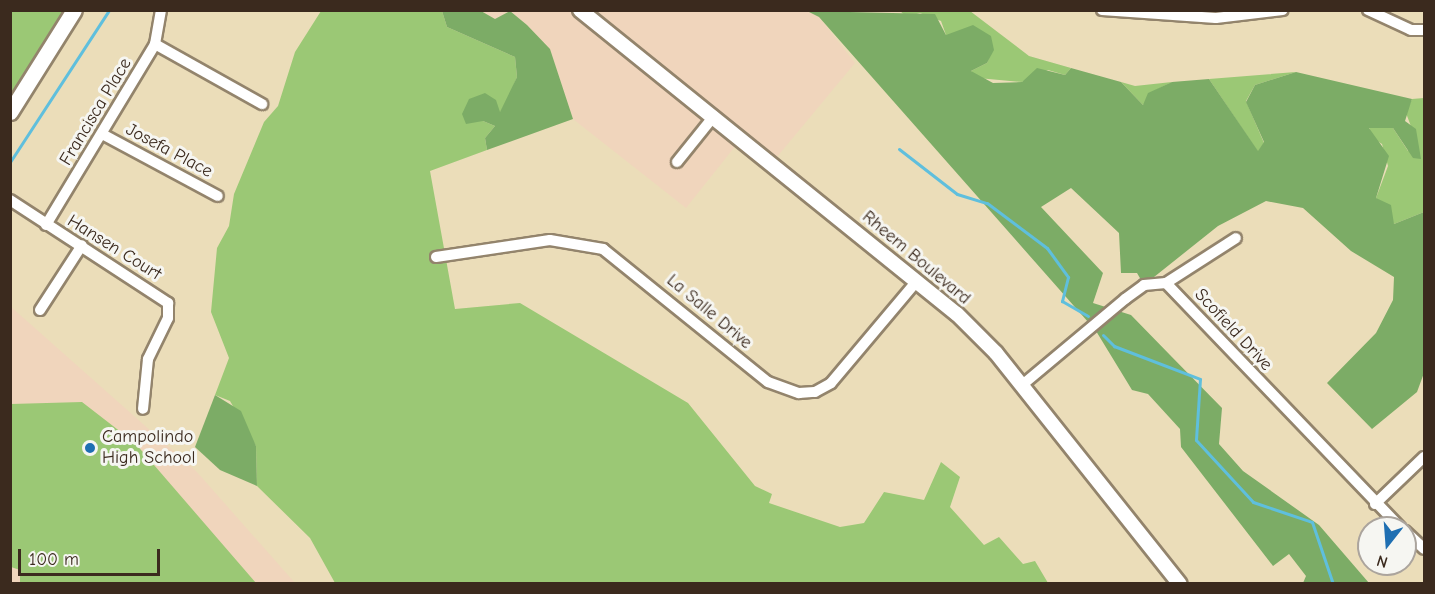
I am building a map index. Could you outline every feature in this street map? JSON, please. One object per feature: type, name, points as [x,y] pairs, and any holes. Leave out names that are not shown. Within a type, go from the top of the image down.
[{"type":"main road","points":[[10,112],[73,10]]},
{"type":"street","name":"Francisca Place","points":[[46,225],[104,135],[155,44],[161,10]]},
{"type":"street","name":"Rheem Boulevard","points":[[580,10],[917,281],[973,330],[1022,386],[1180,584]]},
{"type":"street","points":[[1102,10],[1195,18],[1283,10]]},
{"type":"street","points":[[1368,10],[1412,30],[1425,30]]},
{"type":"street","points":[[155,44],[262,104]]},
{"type":"street","points":[[677,162],[714,116]]},
{"type":"street","name":"Josefa Place","points":[[104,135],[218,196]]},
{"type":"street","name":"Hansen Court","points":[[10,200],[168,303],[168,318],[148,359],[143,409]]},
{"type":"street","points":[[1022,386],[1125,298],[1144,285],[1166,283],[1236,238]]},
{"type":"street","name":"La Salle Drive","points":[[436,257],[550,240],[603,249],[768,382],[798,393],[815,392],[831,383],[917,281]]},
{"type":"street","points":[[40,310],[82,245]]},
{"type":"street","name":"Scofield Drive","points":[[1166,283],[1388,516]]},
{"type":"street","points":[[1375,504],[1425,457]]},
{"type":"shaded area","points":[[481,11],[510,11],[495,19]]},
{"type":"shaded area","points":[[510,11],[807,11],[819,17],[855,63],[772,163],[741,139],[686,208],[573,119],[550,49]]},
{"type":"shaded area","name":"Campolindo High School","points":[[10,306],[196,471],[295,583],[11,583]]},
{"type":"green space","points":[[11,11],[72,11],[11,112]]},
{"type":"green space","points":[[321,11],[442,11],[447,27],[515,57],[517,77],[510,94],[500,113],[483,121],[495,126],[485,138],[487,150],[430,171],[455,309],[520,303],[688,403],[755,486],[772,494],[769,503],[840,527],[864,523],[884,492],[924,500],[941,462],[960,477],[950,507],[984,545],[999,537],[1023,564],[1035,561],[1048,583],[335,583],[310,538],[257,486],[256,446],[230,401],[215,395],[229,358],[211,312],[217,248],[229,226],[234,194],[264,122],[278,106],[295,52]]},
{"type":"green space","points":[[442,11],[481,11],[495,19],[510,11],[527,25],[550,49],[573,119],[487,150],[485,138],[495,126],[483,121],[466,124],[462,114],[469,99],[485,93],[496,100],[500,112],[517,77],[515,57],[447,27]]},
{"type":"green space","points":[[807,11],[935,14],[946,35],[973,25],[991,36],[994,50],[987,63],[971,71],[993,83],[1022,82],[1037,68],[1065,75],[1071,68],[1121,82],[1143,105],[1148,93],[1172,82],[1209,79],[1258,151],[1264,142],[1246,102],[1255,85],[1296,72],[1412,99],[1405,121],[1416,129],[1421,159],[1413,158],[1393,128],[1369,128],[1389,156],[1376,198],[1391,205],[1394,224],[1424,212],[1424,373],[1417,392],[1372,429],[1327,383],[1376,333],[1393,300],[1394,277],[1351,251],[1303,208],[1266,201],[1218,226],[1144,285],[1137,273],[1121,273],[1119,233],[1071,188],[1041,207],[1103,273],[1093,303],[1131,315],[1222,408],[1219,444],[1243,471],[1319,525],[1357,569],[1357,576],[1363,576],[1369,583],[1303,583],[1306,576],[1289,554],[1273,566],[1181,447],[1180,429],[1148,394],[1132,390],[1096,331],[819,17]]},
{"type":"green space","points":[[900,11],[970,11],[1029,56],[1071,68],[1065,75],[1048,70],[1022,82],[978,78],[971,71],[987,63],[993,50],[946,35],[941,21],[920,13],[907,17]]},
{"type":"green space","points":[[1296,72],[1255,85],[1246,101],[1264,143],[1258,152],[1209,79]]},
{"type":"green space","points":[[1121,82],[1135,86],[1172,82],[1156,90],[1143,105]]},
{"type":"green space","points":[[1424,98],[1424,212],[1394,224],[1376,198],[1388,166],[1382,144],[1372,138],[1369,127],[1393,128],[1408,151],[1416,140],[1406,113],[1412,99]]},
{"type":"green space","points":[[215,395],[241,411],[256,446],[257,486],[220,470],[195,447]]},
{"type":"green space","name":"Campolindo High School","points":[[82,402],[135,443],[256,583],[20,583],[20,570],[11,567],[11,404]]},
{"type":"waterway","points":[[10,162],[109,10]]},
{"type":"waterway","points":[[899,149],[957,194],[987,203],[1047,248],[1068,277],[1062,301],[1088,316]]},
{"type":"waterway","points":[[1103,335],[1114,346],[1200,379],[1196,440],[1253,502],[1312,522],[1333,584]]},
{"type":"place","name":"Campolindo High School","points":[[90,448]]}]
